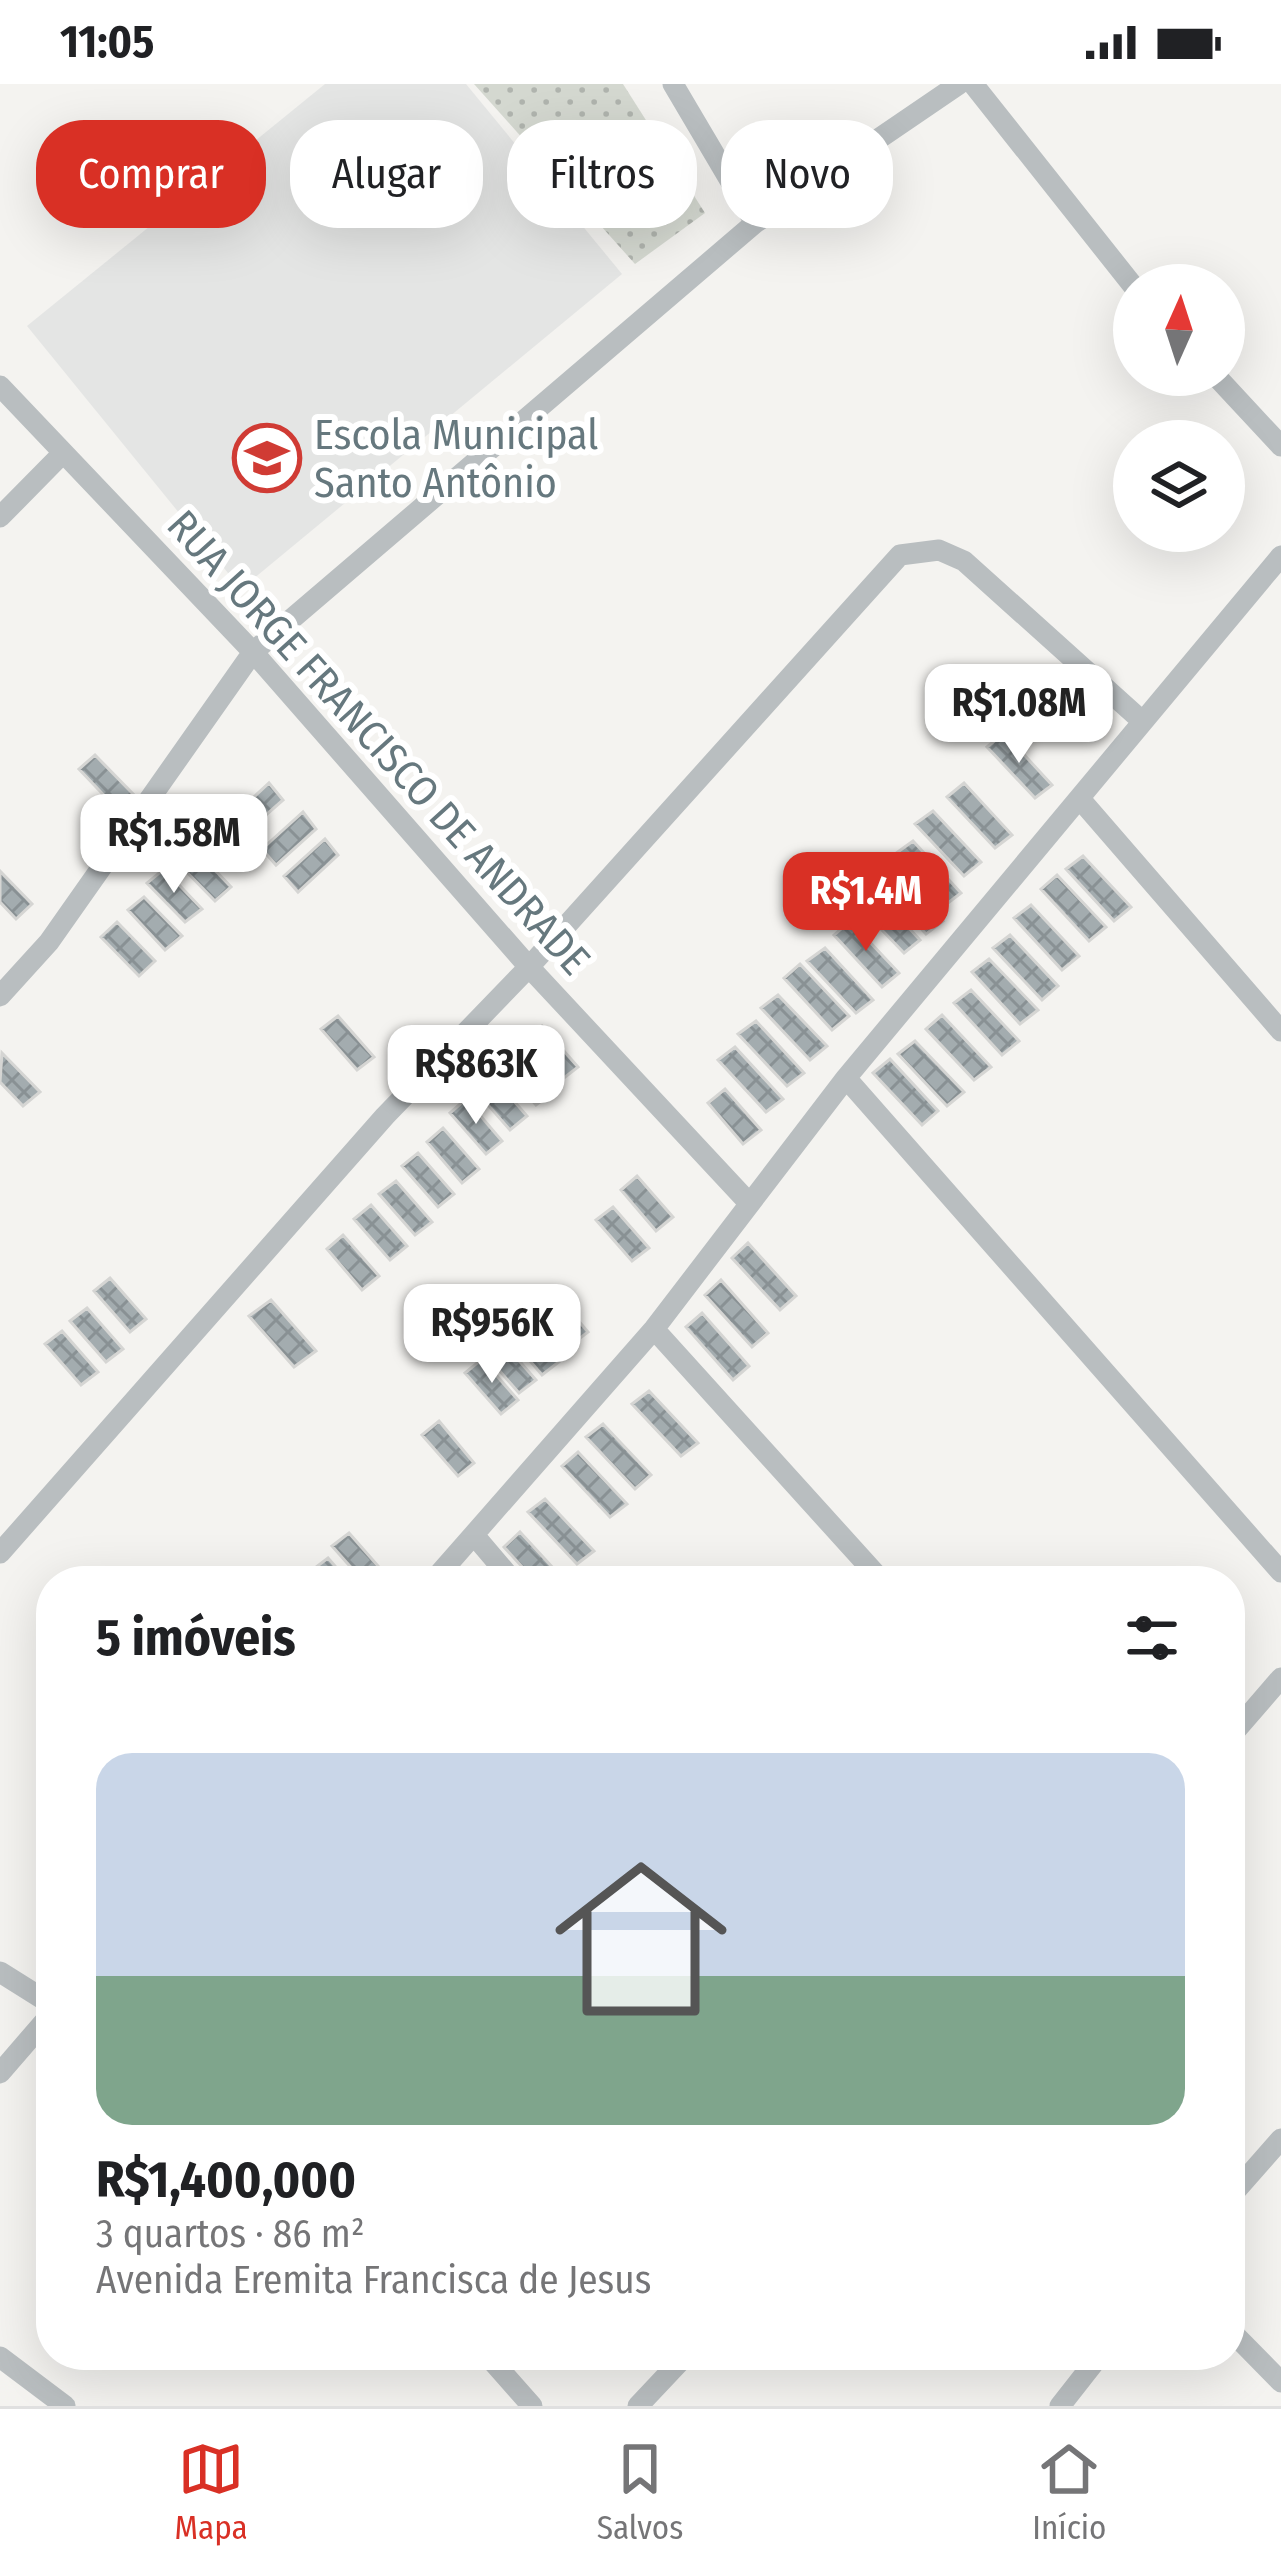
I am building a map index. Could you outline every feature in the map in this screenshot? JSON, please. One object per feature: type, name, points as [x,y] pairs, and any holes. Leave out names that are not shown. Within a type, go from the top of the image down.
[{"type":"street","points":[[673,84],[721,165]]},
{"type":"street","points":[[893,129],[959,84]]},
{"type":"street","points":[[974,84],[1116,264]]},
{"type":"street","points":[[0,996],[49,942],[253,652],[749,228]]},
{"type":"street","name":"RUA JORGE FRANCISCO DE ANDRADE","points":[[0,386],[253,652],[529,967],[749,1203]]},
{"type":"street","points":[[1235,396],[1281,446]]},
{"type":"street","points":[[0,517],[62,454]]},
{"type":"street","points":[[0,1553],[385,1116],[529,967],[900,555],[939,550],[964,561],[1142,721]]},
{"type":"street","points":[[447,1566],[654,1329],[846,1078],[1281,556]]},
{"type":"street","points":[[1264,576],[1281,596]]},
{"type":"street","points":[[1080,800],[1281,1031]]},
{"type":"street","points":[[846,1078],[1281,1572]]},
{"type":"street","points":[[654,1329],[868,1566]]},
{"type":"street","points":[[474,1535],[500,1566]]},
{"type":"street","points":[[1245,1719],[1281,1678]]},
{"type":"street","points":[[0,1972],[36,1995]]},
{"type":"street","points":[[0,2073],[36,2031]]},
{"type":"street","points":[[1245,2181],[1281,2139]]},
{"type":"street","points":[[1245,2345],[1281,2382]]},
{"type":"street","points":[[0,2357],[65,2406]]},
{"type":"street","points":[[500,2370],[528,2404]]},
{"type":"street","points":[[638,2406],[672,2370]]},
{"type":"street","points":[[1060,2406],[1088,2370]]},
{"type":"shaded area","name":"Escola Municipal Santo Antônio","points":[[325,84],[466,84],[507,134],[507,228],[584,228],[622,274],[241,589],[27,326],[148,228],[266,228],[266,132]]},
{"type":"shaded area","points":[[474,84],[623,84],[646,120],[507,120]]},
{"type":"shaded area","points":[[603,228],[684,228],[635,264]]},
{"type":"building","points":[[1004,733],[1052,785],[1035,798],[987,747]]},
{"type":"building","points":[[95,755],[133,794],[116,808],[79,769]]},
{"type":"building","points":[[269,783],[283,800],[242,836],[229,820]]},
{"type":"building","points":[[964,783],[1012,835],[995,848],[947,797]]},
{"type":"building","points":[[933,811],[981,862],[964,876],[915,824]]},
{"type":"building","points":[[303,812],[316,829],[276,865],[262,849]]},
{"type":"building","points":[[325,839],[338,855],[298,892],[284,876]]},
{"type":"building","points":[[913,841],[961,893],[944,906],[895,854]]},
{"type":"building","points":[[194,848],[231,887],[215,901],[177,862]]},
{"type":"building","points":[[1083,856],[1131,907],[1114,921],[1066,869]]},
{"type":"building","points":[[164,869],[202,909],[185,922],[147,883]]},
{"type":"building","points":[[894,869],[943,921],[926,934],[878,882]]},
{"type":"building","points":[[0,871],[32,904],[16,919],[0,902]]},
{"type":"building","points":[[1057,875],[1106,927],[1089,941],[1041,889]]},
{"type":"building","points":[[872,888],[920,940],[904,953],[855,902]]},
{"type":"building","points":[[144,897],[182,936],[165,950],[128,910]]},
{"type":"building","points":[[1031,905],[1079,956],[1062,970],[1014,918]]},
{"type":"building","points":[[850,921],[899,973],[882,987],[834,935]]},
{"type":"building","points":[[117,922],[155,961],[139,976],[101,937]]},
{"type":"building","points":[[1010,935],[1058,986],[1042,1000],[993,948]]},
{"type":"building","points":[[825,948],[873,1000],[856,1013],[807,961]]},
{"type":"building","points":[[989,959],[1038,1010],[1020,1024],[972,972]]},
{"type":"building","points":[[800,964],[849,1016],[832,1030],[784,978]]},
{"type":"building","points":[[971,990],[1019,1041],[1002,1055],[954,1003]]},
{"type":"building","points":[[778,995],[827,1046],[810,1060],[761,1008]]},
{"type":"building","points":[[942,1015],[991,1067],[974,1080],[926,1029]]},
{"type":"building","points":[[338,1016],[374,1057],[357,1070],[321,1029]]},
{"type":"building","points":[[756,1021],[804,1073],[787,1086],[738,1034]]},
{"type":"building","points":[[542,1026],[578,1067],[560,1081],[524,1040]]},
{"type":"building","points":[[915,1041],[964,1092],[947,1106],[898,1054]]},
{"type":"building","points":[[735,1047],[783,1099],[766,1112],[718,1060]]},
{"type":"building","points":[[517,1051],[553,1092],[536,1105],[500,1064]]},
{"type":"building","points":[[2,1053],[40,1092],[23,1106],[0,1082]]},
{"type":"building","points":[[890,1059],[938,1111],[922,1125],[873,1073]]},
{"type":"building","points":[[491,1075],[527,1116],[510,1130],[474,1089]]},
{"type":"building","points":[[725,1089],[761,1130],[743,1144],[708,1103]]},
{"type":"building","points":[[466,1099],[502,1141],[486,1154],[450,1113]]},
{"type":"building","points":[[443,1128],[479,1169],[462,1183],[427,1142]]},
{"type":"building","points":[[418,1153],[454,1194],[438,1207],[402,1166]]},
{"type":"building","points":[[637,1176],[673,1217],[656,1231],[621,1190]]},
{"type":"building","points":[[396,1181],[432,1222],[415,1235],[379,1194]]},
{"type":"building","points":[[371,1205],[407,1246],[390,1260],[354,1219]]},
{"type":"building","points":[[613,1207],[649,1248],[632,1261],[596,1220]]},
{"type":"building","points":[[343,1235],[379,1276],[362,1290],[327,1249]]},
{"type":"building","points":[[748,1243],[796,1296],[780,1310],[732,1258]]},
{"type":"building","points":[[110,1278],[146,1319],[130,1332],[94,1291]]},
{"type":"building","points":[[721,1280],[768,1333],[752,1347],[705,1295]]},
{"type":"building","points":[[552,1290],[588,1332],[571,1345],[535,1304]]},
{"type":"building","points":[[271,1300],[316,1351],[294,1367],[249,1316]]},
{"type":"building","points":[[87,1308],[123,1349],[106,1362],[70,1321]]},
{"type":"building","points":[[702,1313],[749,1366],[733,1380],[686,1327]]},
{"type":"building","points":[[524,1320],[560,1361],[542,1375],[507,1334]]},
{"type":"building","points":[[62,1331],[98,1372],[81,1385],[45,1344]]},
{"type":"building","points":[[500,1339],[536,1380],[519,1393],[483,1352]]},
{"type":"building","points":[[482,1359],[518,1400],[501,1414],[465,1373]]},
{"type":"building","points":[[649,1391],[698,1443],[681,1456],[632,1404]]},
{"type":"building","points":[[439,1421],[474,1463],[458,1476],[422,1435]]},
{"type":"building","points":[[603,1424],[651,1475],[635,1489],[586,1437]]},
{"type":"building","points":[[578,1452],[627,1504],[610,1517],[562,1466]]},
{"type":"building","points":[[545,1499],[594,1551],[577,1564],[528,1512]]},
{"type":"building","points":[[520,1532],[551,1566],[521,1566],[504,1547]]},
{"type":"building","points":[[349,1533],[378,1566],[350,1566],[332,1546]]},
{"type":"place","name":"Escola Municipal Santo Antônio","points":[[267,458]]}]
